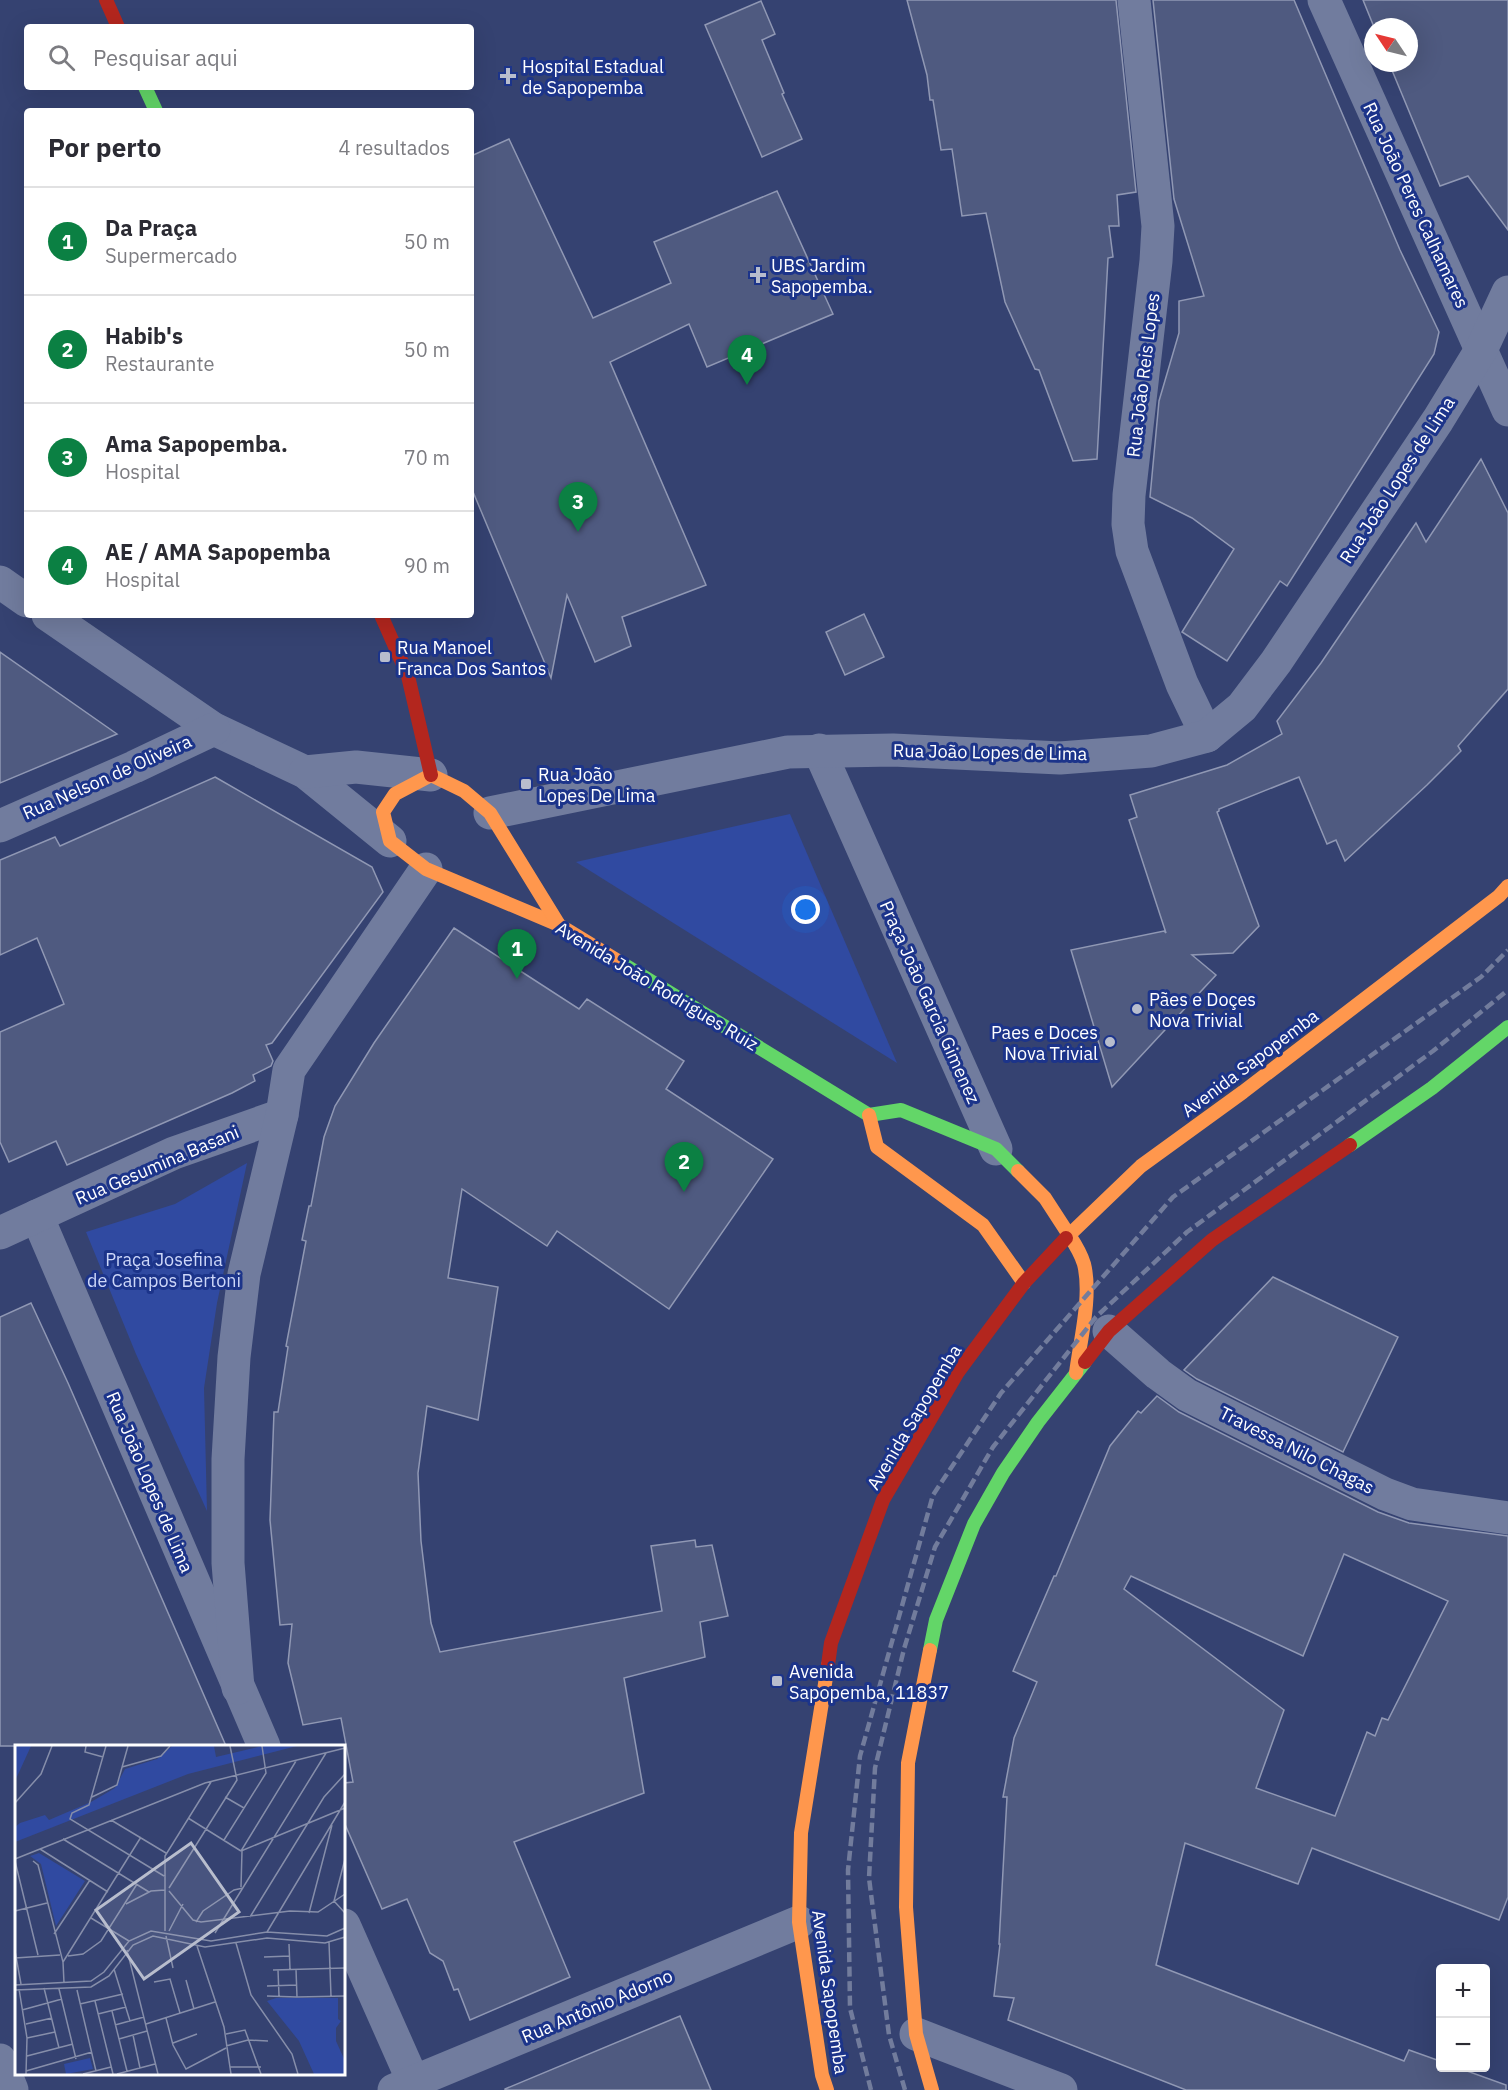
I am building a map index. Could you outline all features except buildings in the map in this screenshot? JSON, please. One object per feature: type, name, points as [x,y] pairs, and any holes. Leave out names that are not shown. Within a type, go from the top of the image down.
[{"type":"main road","points":[[106,0],[117,24]]},
{"type":"main road","points":[[146,90],[155,108]]},
{"type":"main road","points":[[382,618],[408,675],[431,775]]},
{"type":"main road","points":[[431,775],[464,791],[490,813],[559,925]]},
{"type":"main road","points":[[390,841],[383,812],[395,794],[431,775]]},
{"type":"main road","name":"Avenida João Rodrigues Ruiz","points":[[390,841],[426,869],[559,925],[869,1115]]},
{"type":"main road","name":"Avenida Sapopemba","points":[[826,2090],[799,1922],[801,1833],[831,1643],[884,1500],[958,1372],[1024,1283],[1069,1235],[1142,1166],[1252,1085],[1499,896],[1508,886]]},
{"type":"main road","points":[[932,2090],[916,2034],[906,1907],[908,1763],[936,1620],[974,1524],[1003,1473],[1026,1439],[1109,1332],[1212,1240],[1431,1089],[1508,1027]]},
{"type":"main road","points":[[996,1149],[901,1110],[869,1115],[877,1147],[983,1225],[1024,1283]]},
{"type":"main road","name":"Praça João Garcia Gimenez","points":[[996,1149],[1045,1197],[1080,1252],[1085,1269],[1086,1288],[1076,1373]]},
{"type":"street","name":"Rua João Reis Lopes","points":[[1134,0],[1158,226],[1129,495],[1128,524],[1132,551],[1178,673],[1208,736]]},
{"type":"street","name":"Rua João Peres Calhamares","points":[[1324,0],[1508,410]]},
{"type":"street","name":"Rua João Lopes de Lima","points":[[490,813],[788,752],[893,750],[1060,758],[1151,751],[1208,736],[1242,707],[1276,662],[1438,420],[1482,348],[1508,292]]},
{"type":"street","points":[[0,582],[24,599]]},
{"type":"street","name":"Avenida João Rodrigues Ruiz","points":[[52,618],[214,729],[305,772],[390,841]]},
{"type":"street","name":"Rua Nelson de Oliveira","points":[[0,826],[214,729]]},
{"type":"street","name":"Praça João Garcia Gimenez","points":[[819,750],[996,1149]]},
{"type":"street","points":[[305,772],[356,767],[431,775]]},
{"type":"street","points":[[238,1688],[228,1563],[228,1459],[234,1356],[243,1274],[282,1115],[289,1070],[426,869]]},
{"type":"street","name":"Rua Gesumina Basani","points":[[0,1233],[174,1153],[282,1115]]},
{"type":"street","name":"Rua João Lopes de Lima","points":[[37,1216],[264,1745]]},
{"type":"street","name":"Travessa Nilo Chagas","points":[[1109,1332],[1158,1374],[1187,1395],[1385,1494],[1412,1504],[1508,1518]]},
{"type":"street","name":"Rua Antônio Adorno","points":[[408,2087],[799,1922]]},
{"type":"street","points":[[345,1928],[408,2087]]},
{"type":"street","points":[[916,2034],[1060,2090]]},
{"type":"street","points":[[0,2060],[12,2090]]},
{"type":"green space","points":[[790,814],[897,1063],[576,862]]},
{"type":"green space","name":"Praça Josefina de Campos Bertoni","points":[[247,1163],[217,1303],[204,1388],[207,1511],[136,1354],[86,1232],[175,1204]]},
{"type":"railway","points":[[871,2090],[850,2008],[848,1870],[860,1756],[933,1495],[1001,1393],[1173,1197],[1481,977],[1508,950]]},
{"type":"railway","points":[[905,2090],[889,2035],[869,1878],[875,1768],[904,1649],[935,1547],[993,1447],[1096,1317],[1187,1232],[1433,1051],[1508,990]]},
{"type":"traffic: fast","points":[[146,90],[155,108]]},
{"type":"traffic: fast","points":[[618,961],[869,1115],[901,1110],[996,1149],[1018,1171]]},
{"type":"traffic: fast","points":[[1350,1145],[1432,1088],[1508,1027]]},
{"type":"traffic: fast","points":[[930,1650],[936,1620],[974,1524],[1003,1473],[1038,1422],[1085,1362]]},
{"type":"traffic: slow","points":[[431,775],[395,794],[383,812],[390,841],[426,869],[559,925],[618,961]]},
{"type":"traffic: slow","points":[[431,775],[464,791],[490,813],[559,925]]},
{"type":"traffic: slow","points":[[1066,1238],[1141,1166],[1243,1092],[1499,896],[1508,886]]},
{"type":"traffic: slow","points":[[869,1115],[877,1147],[983,1225],[1024,1283]]},
{"type":"traffic: slow","points":[[1018,1171],[1045,1198],[1069,1235]]},
{"type":"traffic: slow","points":[[1069,1235],[1084,1264],[1087,1290],[1076,1373]]},
{"type":"traffic: slow","points":[[930,1650],[908,1763],[906,1907],[916,2034],[932,2090]]},
{"type":"traffic: slow","points":[[827,2090],[822,2075],[799,1922],[801,1833],[828,1665]]},
{"type":"traffic: jam","points":[[106,0],[117,24]]},
{"type":"traffic: jam","points":[[382,618],[408,676],[431,775]]},
{"type":"traffic: jam","points":[[1085,1362],[1109,1331],[1212,1240],[1350,1145]]},
{"type":"traffic: jam","points":[[828,1665],[831,1643],[883,1500],[958,1372],[1024,1283],[1066,1238]]},
{"type":"place","name":"Hospital Estadual de Sapopemba","points":[[508,76]]},
{"type":"place","name":"UBS Jardim Sapopemba.","points":[[758,275]]},
{"type":"place","name":"AE / AMA Sapopemba","points":[[747,385]]},
{"type":"place","name":"Ama Sapopemba.","points":[[578,532]]},
{"type":"place","name":"Rua Manoel Franca Dos Santos","points":[[385,657]]},
{"type":"place","name":"Rua João Lopes De Lima","points":[[526,784]]},
{"type":"place","name":"Da Praça","points":[[517,979]]},
{"type":"place","name":"Pães e Doçes Nova Trivial","points":[[1137,1009]]},
{"type":"place","name":"Paes e Doces Nova Trivial","points":[[1110,1042]]},
{"type":"place","name":"Habib's","points":[[684,1192]]},
{"type":"place","name":"Avenida Sapopemba, 11837","points":[[777,1681]]}]
